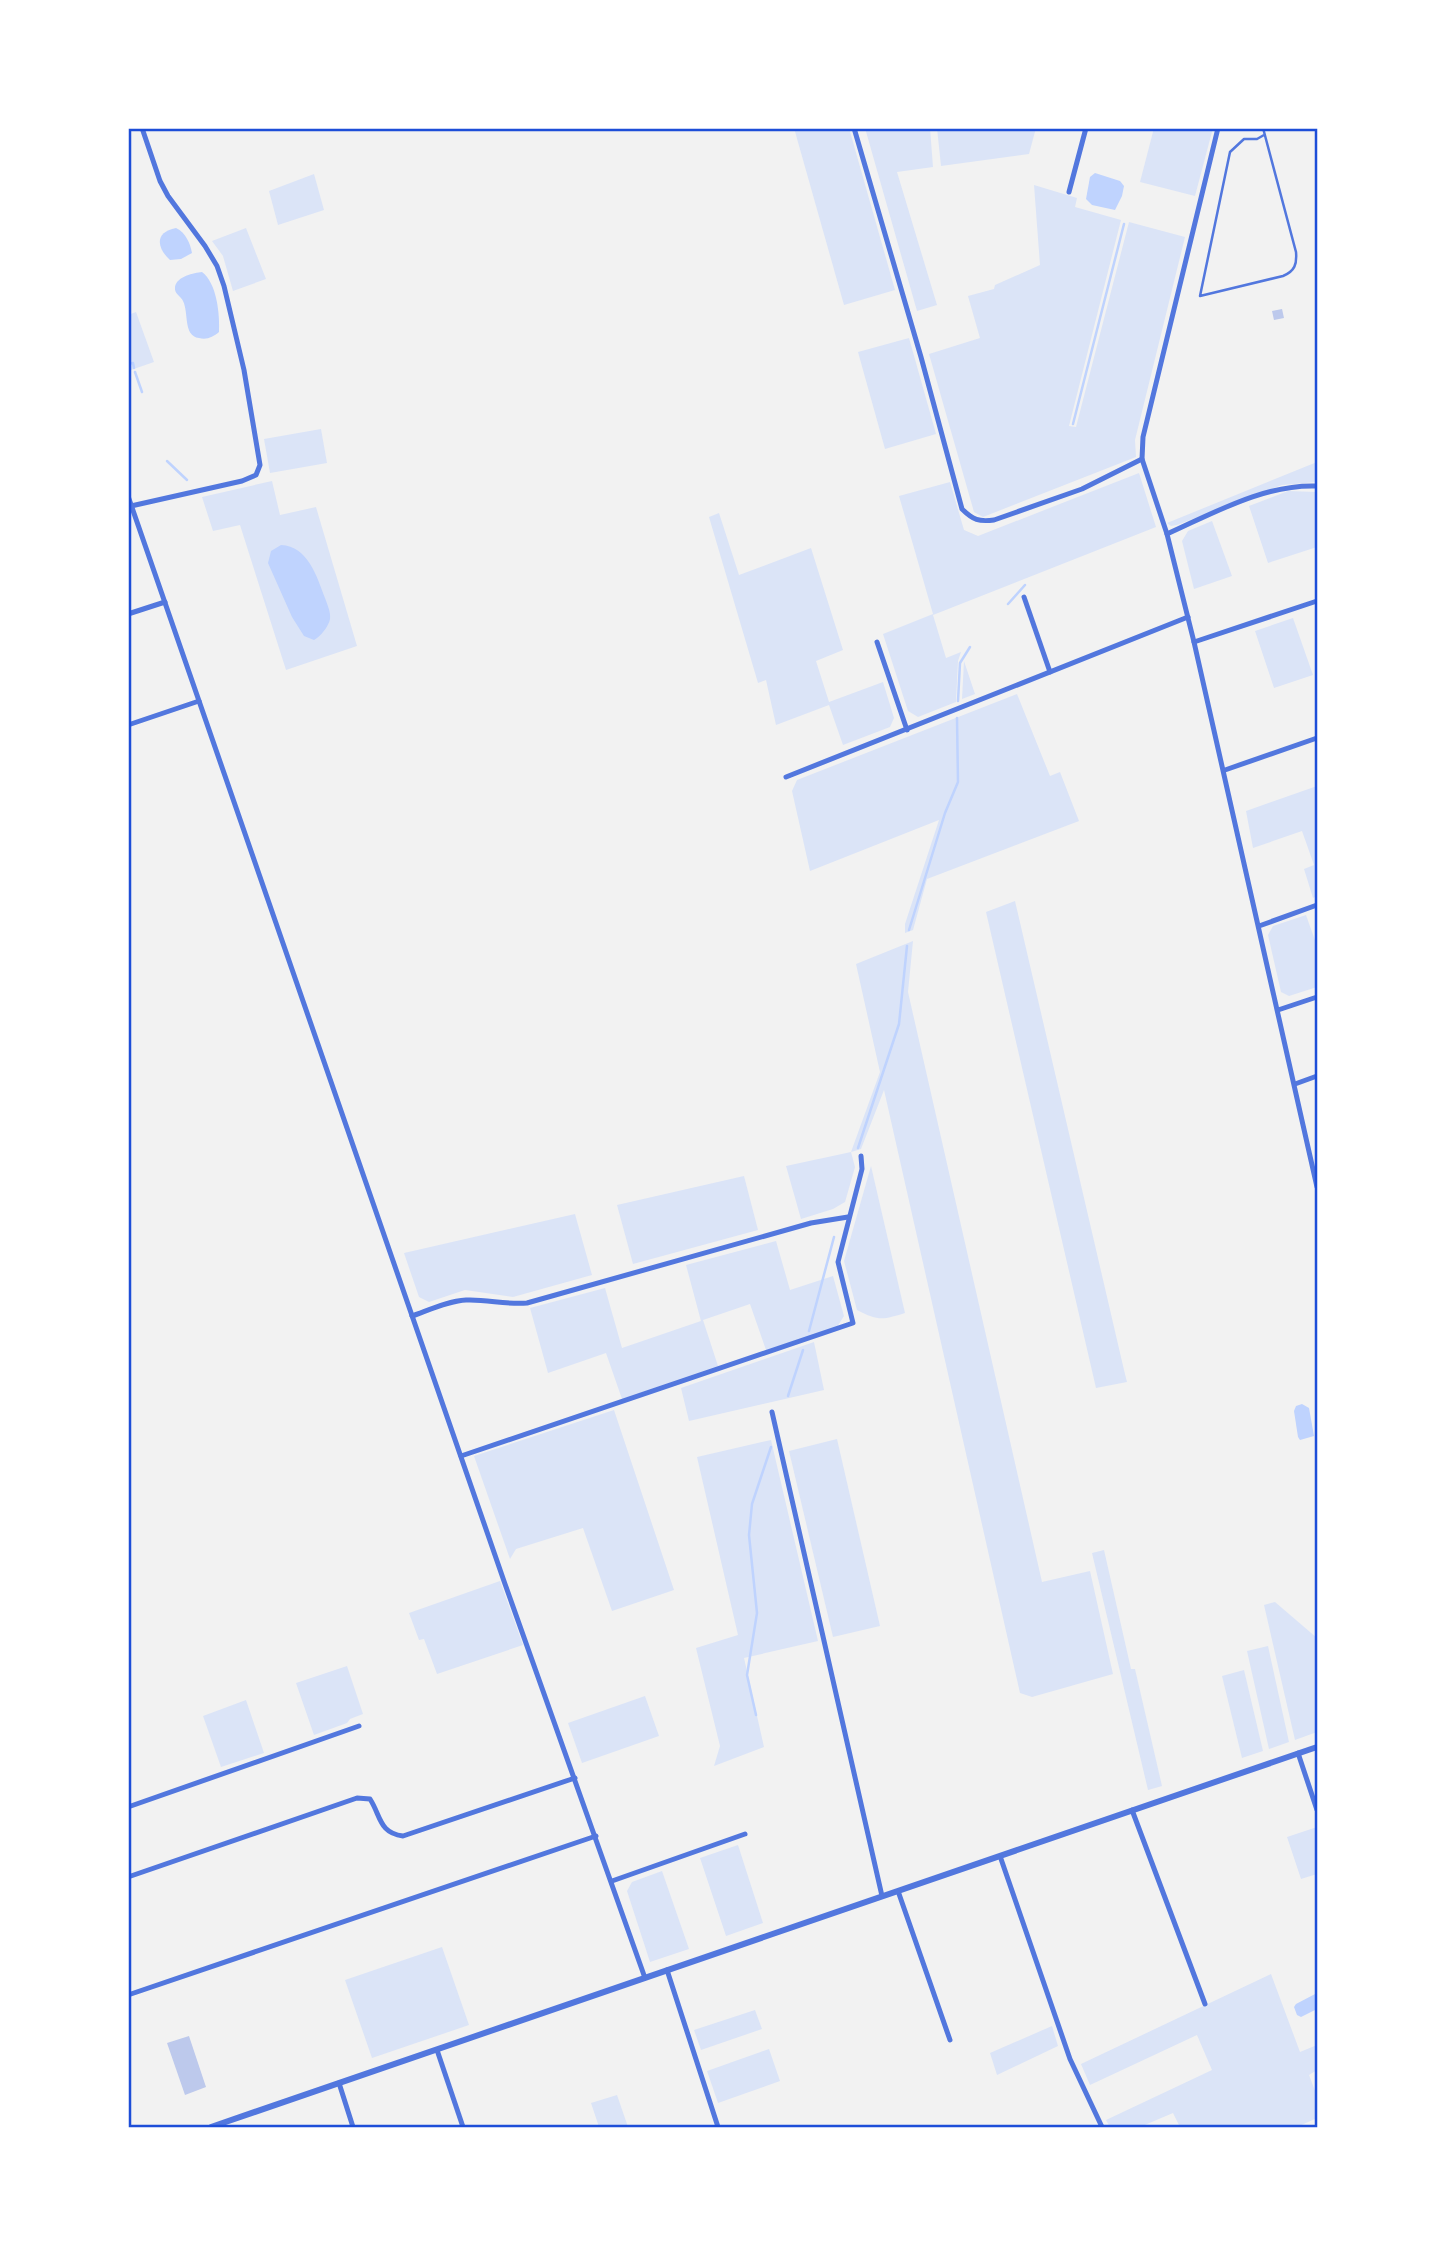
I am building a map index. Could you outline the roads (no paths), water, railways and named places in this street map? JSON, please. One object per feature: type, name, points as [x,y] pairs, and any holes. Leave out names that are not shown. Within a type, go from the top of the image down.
[{"type":"street","points":[[131,506],[243,481],[256,475],[260,465],[242,360],[220,276],[205,246],[164,188],[142,128]]},
{"type":"street","points":[[854,128],[918,345],[962,509],[971,518],[982,522],[994,520],[1082,489],[1142,458]]},
{"type":"street","points":[[1069,192],[1086,128]]},
{"type":"street","points":[[1218,128],[1143,437],[1142,458],[1167,534],[1225,770],[1315,1165],[1317,1186]]},
{"type":"street","points":[[1167,534],[1243,501],[1281,488],[1317,486]]},
{"type":"street","points":[[128,496],[645,1978]]},
{"type":"street","points":[[1024,597],[1050,672]]},
{"type":"street","points":[[1194,642],[1317,601]]},
{"type":"street","points":[[128,614],[165,602]]},
{"type":"street","points":[[786,777],[1188,617]]},
{"type":"street","points":[[877,642],[907,730]]},
{"type":"street","points":[[128,725],[199,701]]},
{"type":"street","points":[[1225,770],[1317,738]]},
{"type":"street","points":[[1259,926],[1317,905]]},
{"type":"street","points":[[1278,1010],[1317,997]]},
{"type":"street","points":[[1295,1084],[1317,1076]]},
{"type":"street","points":[[461,1456],[853,1323],[838,1262],[862,1169],[861,1156]]},
{"type":"street","points":[[412,1316],[463,1300],[489,1300],[508,1305],[527,1303],[821,1221],[848,1217]]},
{"type":"street","points":[[772,1412],[882,1896]]},
{"type":"street","points":[[128,1807],[359,1726]]},
{"type":"street","points":[[211,2127],[1317,1747]]},
{"type":"street","points":[[1298,1753],[1317,1810]]},
{"type":"street","points":[[128,1877],[357,1798],[370,1799],[383,1826],[391,1834],[403,1836],[575,1778]]},
{"type":"street","points":[[1132,1810],[1205,2004]]},
{"type":"street","points":[[612,1881],[745,1834]]},
{"type":"street","points":[[128,1995],[596,1836]]},
{"type":"street","points":[[1000,1856],[1070,2059],[1102,2127]]},
{"type":"street","points":[[898,1891],[950,2040]]},
{"type":"street","points":[[667,1970],[718,2127]]},
{"type":"street","points":[[437,2050],[463,2127]]},
{"type":"street","points":[[339,2083],[353,2127]]},
{"type":"lane","points":[[1263,128],[1265,135],[1296,252],[1296,265],[1283,276],[1200,296],[1230,152],[1244,139],[1257,139],[1265,135]]},
{"type":"water","points":[[1095,173],[1120,181],[1124,186],[1115,210],[1092,205],[1086,199],[1090,177]]},
{"type":"water","points":[[176,228],[187,239],[192,253],[181,259],[170,260],[162,250],[160,241],[164,233]]},
{"type":"water","points":[[202,272],[214,291],[219,317],[219,332],[205,339],[194,336],[188,329],[185,306],[175,289],[176,283],[182,278]]},
{"type":"water","points":[[281,545],[298,551],[305,557],[315,572],[328,605],[329,622],[314,640],[304,636],[292,617],[268,563],[271,551]]},
{"type":"water","points":[[1302,1404],[1309,1408],[1314,1436],[1300,1440],[1294,1411],[1296,1406]]},
{"type":"water","points":[[1317,1993],[1317,2009],[1301,2017],[1297,2015],[1294,2007],[1296,2004]]},
{"type":"waterway","points":[[1073,424],[1124,224]]},
{"type":"waterway","points":[[128,364],[133,363],[134,368]]},
{"type":"waterway","points":[[135,372],[142,392]]},
{"type":"waterway","points":[[167,461],[187,480]]},
{"type":"waterway","points":[[1008,604],[1025,585]]},
{"type":"waterway","points":[[958,701],[960,663],[970,647]]},
{"type":"waterway","points":[[909,930],[945,813],[958,782],[957,718]]},
{"type":"waterway","points":[[858,1148],[899,1024],[907,946]]},
{"type":"waterway","points":[[809,1331],[834,1237]]},
{"type":"waterway","points":[[788,1396],[803,1350]]},
{"type":"waterway","points":[[756,1715],[747,1675],[757,1613],[749,1535],[752,1504],[771,1447]]}]
